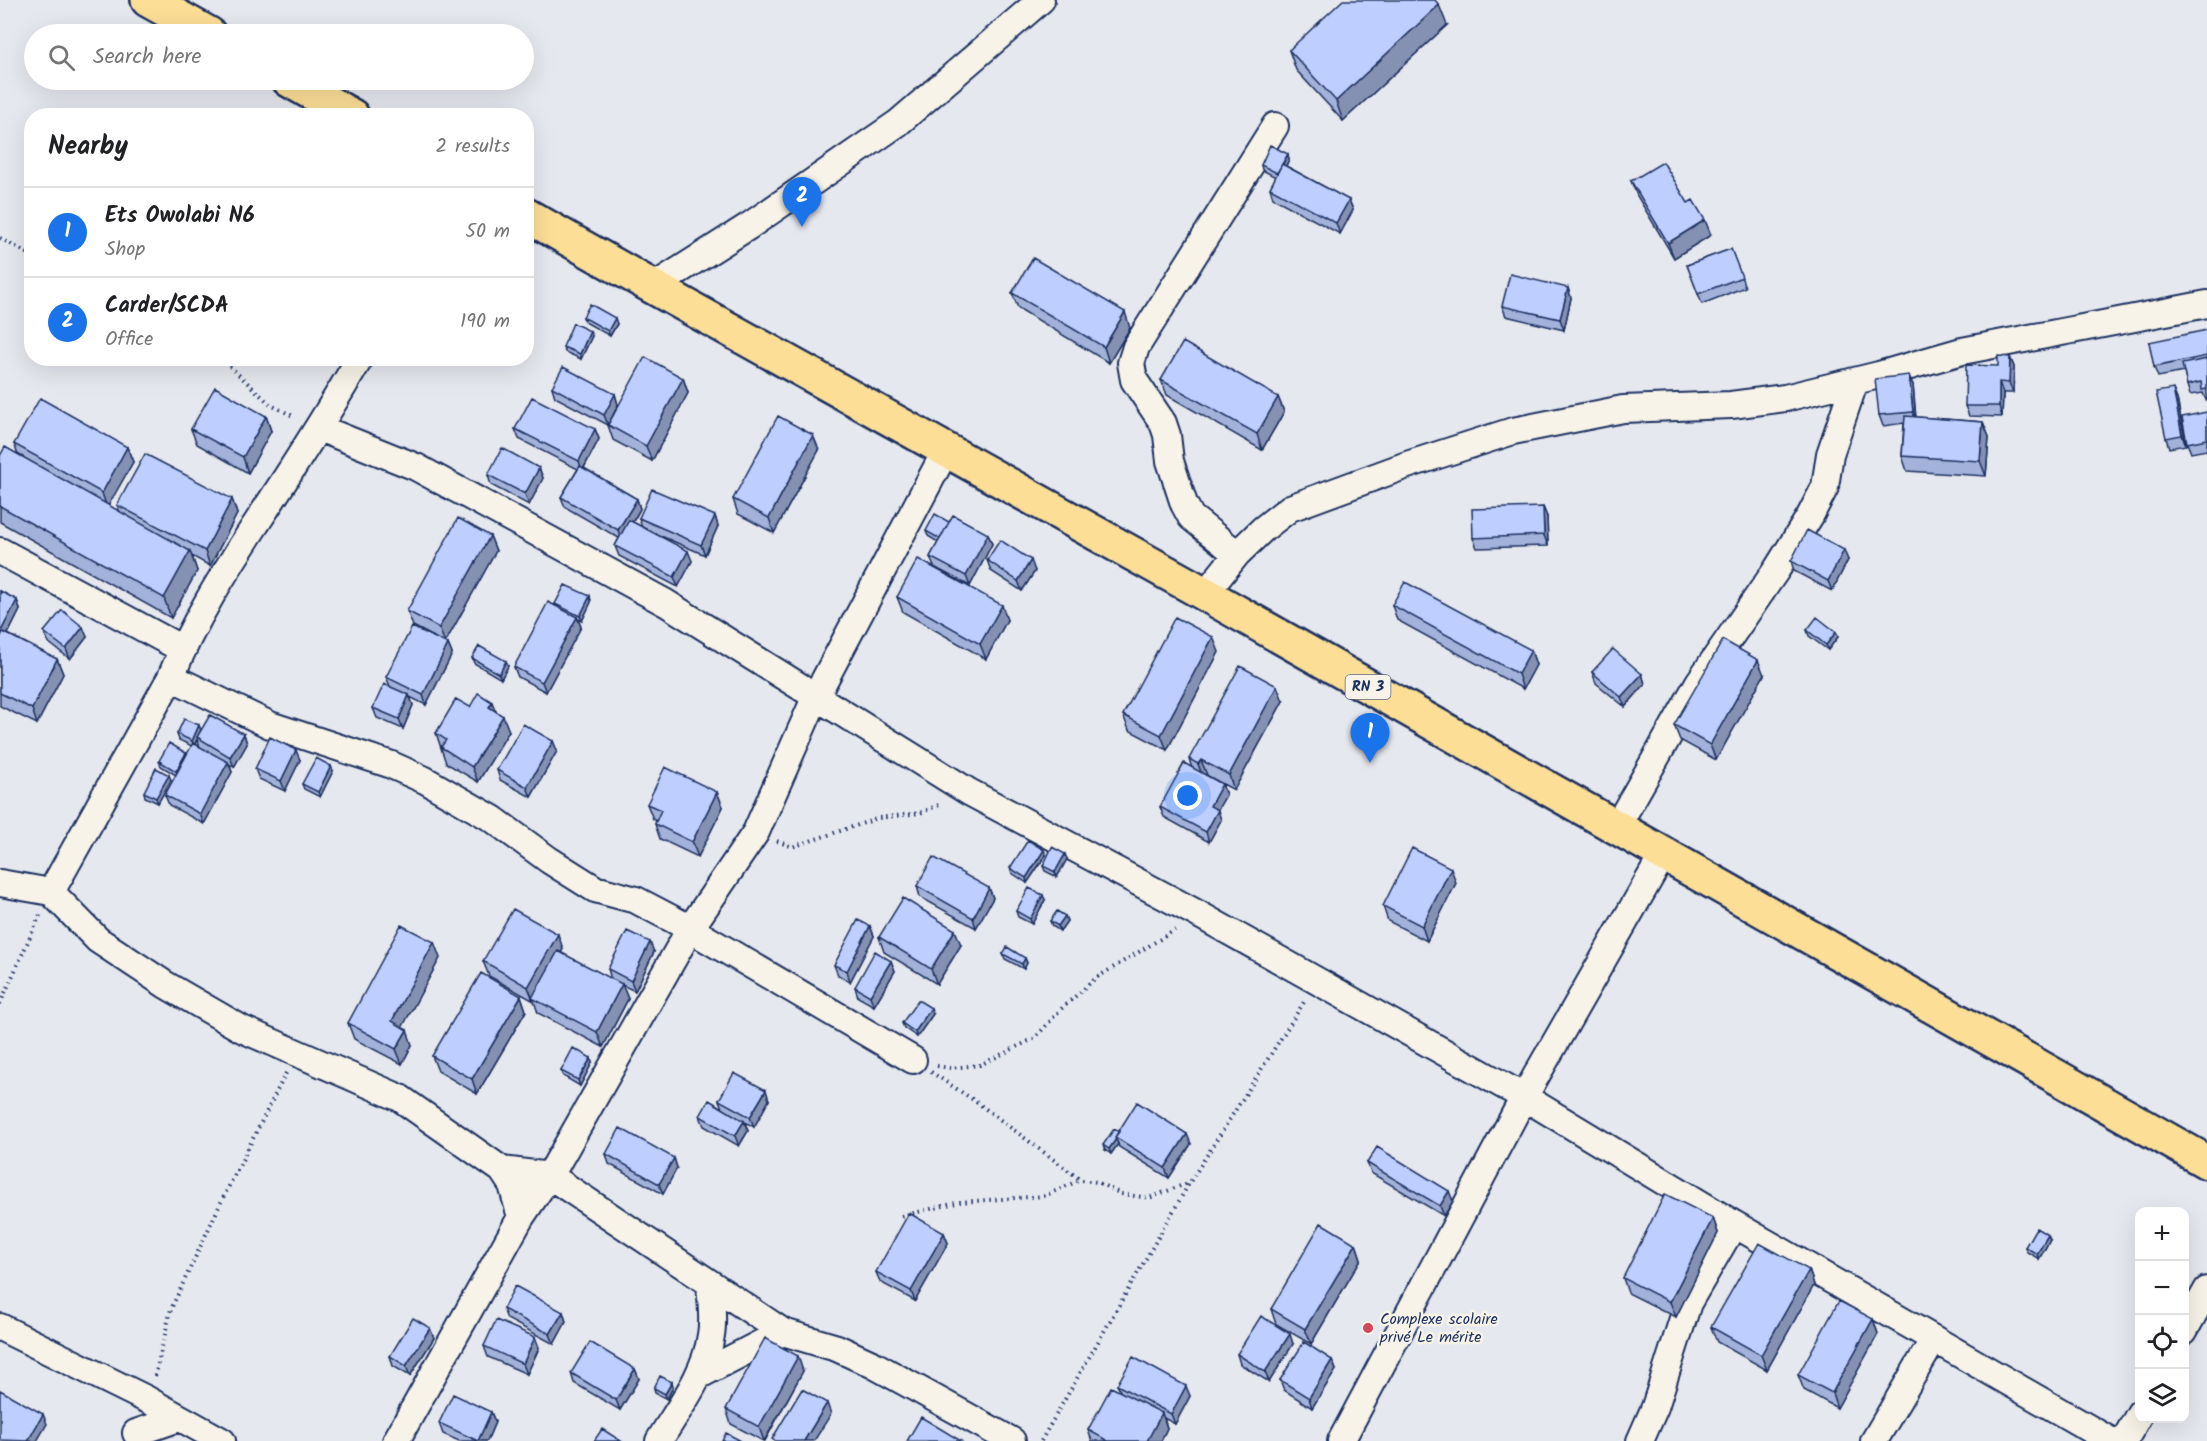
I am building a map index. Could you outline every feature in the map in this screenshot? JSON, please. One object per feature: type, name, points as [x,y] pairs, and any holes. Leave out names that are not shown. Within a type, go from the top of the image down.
[{"type":"main road","points":[[148,0],[191,24]]},
{"type":"main road","points":[[306,90],[338,108]]},
{"type":"main road","name":"RN 3","points":[[534,220],[1205,594],[2207,1162]]},
{"type":"street","points":[[653,287],[749,226],[898,123],[1041,0]]},
{"type":"street","points":[[1237,554],[1191,516],[1184,504],[1170,461],[1163,423],[1134,380],[1131,363],[1136,347],[1275,126]]},
{"type":"street","points":[[1205,594],[1237,554],[1263,529],[1290,508],[1407,465],[1513,431],[1623,409],[1731,405],[1774,399],[1855,381],[1962,351],[2207,304]]},
{"type":"street","points":[[51,892],[171,677],[182,649],[233,559],[319,428],[355,366]]},
{"type":"street","points":[[1616,828],[1699,682],[1778,568],[1810,516],[1825,487],[1830,454],[1855,381]]},
{"type":"street","points":[[319,428],[416,467],[666,603],[969,792],[1198,914],[1524,1097],[1734,1224],[2111,1441]]},
{"type":"street","points":[[396,1441],[522,1217],[549,1176],[690,929],[756,832],[816,696],[946,450]]},
{"type":"street","points":[[0,551],[182,649]]},
{"type":"street","points":[[171,677],[270,724],[389,764],[425,780],[493,819],[549,860],[596,889],[636,900],[690,929],[913,1060]]},
{"type":"street","points":[[1341,1441],[1524,1097],[1663,855]]},
{"type":"street","points":[[0,883],[51,892],[98,940],[166,985],[233,1023],[296,1054],[400,1098],[502,1170],[512,1185],[522,1217]]},
{"type":"street","points":[[502,1170],[549,1176],[783,1332],[837,1348],[874,1365],[1012,1441]]},
{"type":"street","points":[[1640,1441],[1655,1407],[1688,1303],[1734,1224]]},
{"type":"street","points":[[659,1441],[698,1377],[711,1337],[713,1313],[710,1284]]},
{"type":"street","points":[[2189,1322],[2207,1290]]},
{"type":"street","points":[[0,1327],[148,1400],[222,1441]]},
{"type":"street","points":[[698,1377],[783,1332]]},
{"type":"street","points":[[1874,1441],[1934,1339]]},
{"type":"street","points":[[133,1437],[148,1400]]},
{"type":"street","points":[[133,1437],[179,1419]]},
{"type":"street","points":[[2124,1441],[2135,1420]]},
{"type":"path","points":[[0,238],[24,252]]},
{"type":"path","points":[[230,366],[271,405],[319,428]]},
{"type":"path","points":[[756,832],[792,847],[879,818],[920,813],[969,792]]},
{"type":"path","points":[[0,1004],[51,892]]},
{"type":"path","points":[[913,1060],[950,1068],[981,1065],[1035,1038],[1061,1009],[1096,978],[1149,947],[1198,914]]},
{"type":"path","points":[[1041,1441],[1190,1182],[1317,980]]},
{"type":"path","points":[[148,1400],[171,1309],[224,1196],[296,1054]]},
{"type":"path","points":[[913,1060],[975,1101],[1081,1180],[1097,1182],[1121,1194],[1149,1198],[1190,1182]]},
{"type":"path","points":[[901,1216],[960,1202],[1044,1196],[1081,1180]]},
{"type":"building","points":[[1343,0],[1435,0],[1439,5],[1336,101],[1289,50]]},
{"type":"building","points":[[1270,145],[1288,154],[1277,173],[1261,165]]},
{"type":"building","points":[[1663,162],[1688,203],[1693,200],[1705,220],[1668,243],[1631,181]]},
{"type":"building","points":[[1282,164],[1349,200],[1336,223],[1270,188]]},
{"type":"building","points":[[1731,249],[1742,277],[1698,294],[1687,265]]},
{"type":"building","points":[[1033,258],[1125,312],[1104,347],[1012,293]]},
{"type":"building","points":[[1510,274],[1568,288],[1560,319],[1502,306]]},
{"type":"building","points":[[590,304],[615,318],[608,331],[583,317]]},
{"type":"building","points":[[573,323],[590,331],[580,354],[563,347]]},
{"type":"building","points":[[2207,330],[2207,356],[2154,367],[2149,342]]},
{"type":"building","points":[[1183,342],[1278,397],[1257,434],[1161,380]]},
{"type":"building","points":[[1998,356],[2010,357],[2009,383],[1999,382],[1999,406],[1965,406],[1966,365],[1998,366]]},
{"type":"building","points":[[645,357],[683,378],[646,446],[608,425]]},
{"type":"building","points":[[2207,359],[2207,389],[2202,390],[2201,382],[2187,385],[2182,364]]},
{"type":"building","points":[[563,367],[615,394],[604,415],[552,387]]},
{"type":"building","points":[[1909,375],[1913,412],[1879,415],[1875,379]]},
{"type":"building","points":[[215,387],[266,416],[243,457],[191,429]]},
{"type":"building","points":[[2173,389],[2182,435],[2166,438],[2156,392]]},
{"type":"building","points":[[532,397],[595,429],[579,461],[515,429]]},
{"type":"building","points":[[40,398],[127,447],[102,493],[14,444]]},
{"type":"building","points":[[2207,412],[2207,439],[2187,443],[2182,417]]},
{"type":"building","points":[[778,416],[813,435],[769,518],[733,499]]},
{"type":"building","points":[[1905,416],[1983,422],[1980,461],[1902,456]]},
{"type":"building","points":[[5,447],[190,551],[164,598],[0,506],[0,456]]},
{"type":"building","points":[[502,448],[539,468],[525,494],[488,475]]},
{"type":"building","points":[[145,454],[232,499],[205,551],[117,505]]},
{"type":"building","points":[[580,466],[637,499],[618,530],[561,497]]},
{"type":"building","points":[[652,489],[715,516],[701,545],[639,518]]},
{"type":"building","points":[[1543,507],[1544,535],[1473,538],[1472,509]]},
{"type":"building","points":[[935,514],[949,522],[940,539],[926,531]]},
{"type":"building","points":[[953,515],[988,534],[966,576],[930,557]]},
{"type":"building","points":[[458,518],[490,536],[439,628],[407,611]]},
{"type":"building","points":[[629,520],[688,551],[674,577],[615,546]]},
{"type":"building","points":[[1807,530],[1844,550],[1828,581],[1791,561]]},
{"type":"building","points":[[1000,540],[1031,560],[1018,581],[987,560]]},
{"type":"building","points":[[918,559],[1002,605],[980,644],[897,597]]},
{"type":"building","points":[[1405,582],[1531,650],[1518,674],[1392,605]]},
{"type":"building","points":[[565,585],[590,596],[580,616],[555,604]]},
{"type":"building","points":[[0,591],[17,600],[0,633]]},
{"type":"building","points":[[548,602],[577,617],[542,682],[514,667]]},
{"type":"building","points":[[62,610],[83,627],[66,649],[44,632]]},
{"type":"building","points":[[1175,617],[1213,637],[1161,735],[1123,715]]},
{"type":"building","points":[[1817,617],[1836,632],[1826,645],[1807,630]]},
{"type":"building","points":[[412,627],[448,644],[423,695],[386,677]]},
{"type":"building","points":[[3,632],[57,659],[32,709],[0,693],[0,638]]},
{"type":"building","points":[[1723,640],[1758,660],[1710,745],[1674,725]]},
{"type":"building","points":[[479,646],[506,661],[499,674],[472,658]]},
{"type":"building","points":[[1613,649],[1642,674],[1621,697],[1592,672]]},
{"type":"building","points":[[1240,666],[1277,686],[1229,775],[1201,760],[1198,764],[1189,759]]},
{"type":"building","points":[[384,684],[409,695],[399,719],[373,708]]},
{"type":"building","points":[[478,693],[492,702],[489,707],[503,716],[472,767],[441,747],[446,740],[436,733],[456,699],[470,707]]},
{"type":"building","points":[[210,715],[244,734],[230,757],[197,737]]},
{"type":"building","points":[[184,719],[199,725],[192,741],[177,734]]},
{"type":"building","points":[[523,724],[553,741],[527,787],[497,770]]},
{"type":"building","points":[[270,737],[296,750],[281,781],[255,769]]},
{"type":"building","points":[[169,743],[186,753],[176,771],[159,761]]},
{"type":"building","points":[[193,743],[228,762],[200,814],[165,795]]},
{"type":"building","points":[[316,758],[331,766],[318,792],[302,784]]},
{"type":"building","points":[[1184,763],[1222,784],[1210,806],[1218,810],[1206,832],[1160,807]]},
{"type":"building","points":[[665,767],[717,792],[692,842],[655,824],[661,810],[647,804]]},
{"type":"building","points":[[156,768],[169,775],[156,798],[144,792]]},
{"type":"building","points":[[1028,840],[1044,850],[1026,878],[1010,868]]},
{"type":"building","points":[[1052,847],[1065,854],[1055,872],[1043,866]]},
{"type":"building","points":[[1412,848],[1451,868],[1422,926],[1383,906]]},
{"type":"building","points":[[933,857],[989,888],[973,918],[917,886]]},
{"type":"building","points":[[1029,888],[1043,895],[1030,919],[1016,911]]},
{"type":"building","points":[[903,898],[955,930],[931,969],[879,937]]},
{"type":"building","points":[[513,909],[558,934],[528,987],[483,961]]},
{"type":"building","points":[[1057,911],[1065,916],[1058,926],[1050,921]]},
{"type":"building","points":[[858,920],[870,926],[847,971],[834,965]]},
{"type":"building","points":[[401,925],[434,942],[392,1021],[407,1030],[396,1049],[348,1023]]},
{"type":"building","points":[[627,931],[650,942],[631,981],[608,969]]},
{"type":"building","points":[[1007,947],[1025,958],[1022,964],[1003,954]]},
{"type":"building","points":[[558,951],[622,984],[597,1032],[532,998]]},
{"type":"building","points":[[875,951],[891,961],[870,996],[855,987]]},
{"type":"building","points":[[481,973],[521,996],[472,1079],[432,1056]]},
{"type":"building","points":[[918,1000],[931,1008],[915,1032],[902,1023]]},
{"type":"building","points":[[573,1048],[591,1058],[578,1080],[561,1071]]},
{"type":"building","points":[[734,1073],[766,1090],[750,1117],[719,1100]]},
{"type":"building","points":[[709,1100],[744,1121],[735,1136],[700,1116]]},
{"type":"building","points":[[1137,1102],[1187,1134],[1165,1168],[1115,1137]]},
{"type":"building","points":[[620,1128],[674,1158],[659,1184],[606,1154]]},
{"type":"building","points":[[1114,1129],[1119,1132],[1109,1149],[1103,1145]]},
{"type":"building","points":[[1377,1147],[1449,1191],[1440,1206],[1367,1163]]},
{"type":"building","points":[[1665,1194],[1713,1218],[1670,1302],[1623,1278]]},
{"type":"building","points":[[909,1213],[944,1233],[911,1291],[876,1272]]},
{"type":"building","points":[[1321,1223],[1356,1244],[1305,1329],[1271,1309]]},
{"type":"building","points":[[2036,1228],[2048,1235],[2037,1254],[2025,1247]]},
{"type":"building","points":[[1759,1243],[1809,1270],[1761,1355],[1711,1327]]},
{"type":"building","points":[[515,1286],[563,1312],[550,1334],[503,1309]]},
{"type":"building","points":[[1839,1301],[1873,1319],[1832,1393],[1798,1375]]},
{"type":"building","points":[[1261,1316],[1290,1334],[1265,1372],[1237,1354]]},
{"type":"building","points":[[413,1318],[430,1328],[406,1366],[390,1356]]},
{"type":"building","points":[[496,1320],[535,1337],[523,1364],[484,1346]]},
{"type":"building","points":[[765,1338],[798,1356],[759,1427],[726,1409]]},
{"type":"building","points":[[590,1342],[635,1369],[616,1400],[571,1373]]},
{"type":"building","points":[[1304,1342],[1332,1360],[1309,1398],[1280,1380]]},
{"type":"building","points":[[1133,1357],[1186,1386],[1171,1414],[1117,1385]]},
{"type":"building","points":[[660,1376],[672,1382],[665,1394],[654,1388]]},
{"type":"building","points":[[1111,1387],[1162,1413],[1147,1441],[1108,1441],[1088,1430]]},
{"type":"building","points":[[802,1389],[827,1403],[804,1441],[775,1441],[772,1439]]},
{"type":"building","points":[[0,1390],[43,1414],[28,1441],[0,1440]]},
{"type":"building","points":[[453,1394],[491,1412],[478,1441],[439,1423]]},
{"type":"building","points":[[921,1417],[961,1441],[907,1441]]},
{"type":"building","points":[[602,1429],[621,1441],[594,1441]]},
{"type":"building","points":[[726,1433],[741,1441],[722,1441]]},
{"type":"place","name":"Carder/SCDA","points":[[802,227]]},
{"type":"place","name":"Ets Owolabi N6","points":[[1370,763]]},
{"type":"place","name":"Complexe scolaire privé Le mérite","points":[[1368,1328]]}]
